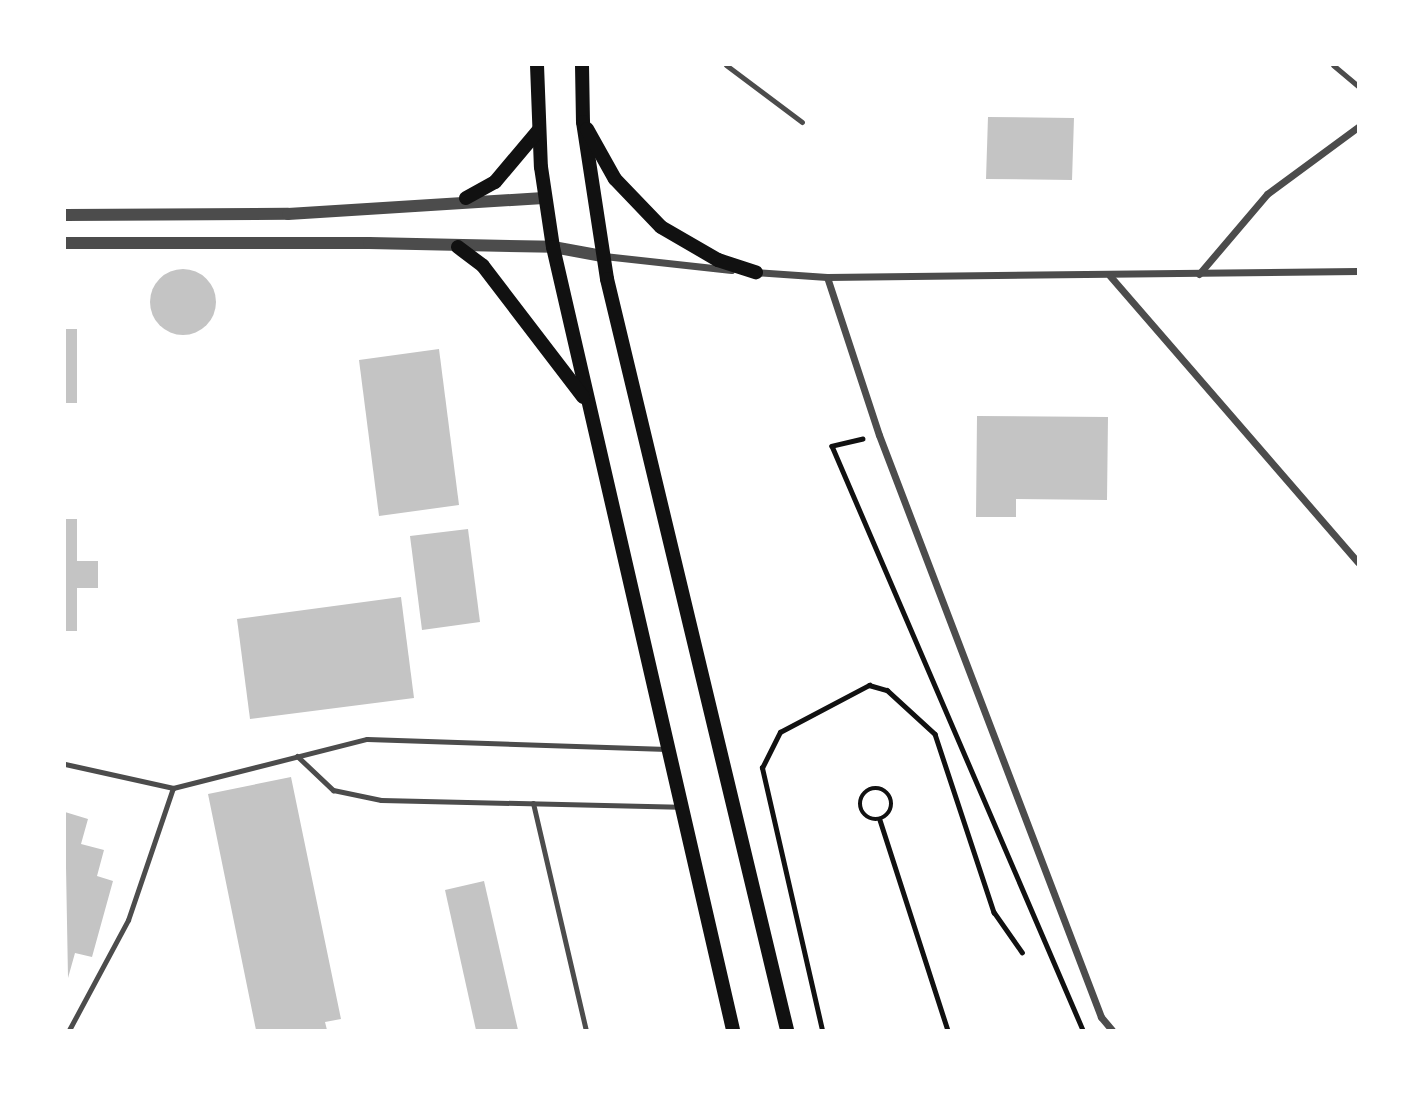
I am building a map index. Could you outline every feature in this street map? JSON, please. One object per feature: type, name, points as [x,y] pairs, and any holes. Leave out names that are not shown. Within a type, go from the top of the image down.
[{"type":"main road","points":[[537,65],[538,131],[544,198],[553,247],[586,401],[670,749],[733,1030]]},
{"type":"main road","points":[[582,65],[583,122],[603,256],[787,1030]]},
{"type":"main road","points":[[583,122],[615,179],[661,226],[718,260],[757,272]]},
{"type":"main road","points":[[466,198],[495,182],[538,131]]},
{"type":"main road","points":[[458,247],[483,266],[586,401]]},
{"type":"street","points":[[1199,274],[1267,194],[1358,127]]},
{"type":"street","points":[[65,215],[288,214],[466,198],[544,198]]},
{"type":"street","points":[[65,243],[553,247],[603,256],[827,277],[1110,276],[1358,271]]},
{"type":"street","points":[[1110,276],[1358,562]]},
{"type":"street","points":[[827,277],[879,435],[1096,1004],[1112,1030]]},
{"type":"lane","points":[[726,65],[802,122]]},
{"type":"lane","points":[[1333,65],[1358,86]]},
{"type":"lane","points":[[65,764],[173,788],[367,739],[670,749]]},
{"type":"lane","points":[[297,756],[333,790],[381,800],[682,807]]},
{"type":"lane","points":[[69,1030],[128,920],[173,788]]},
{"type":"lane","points":[[533,803],[586,1030]]},
{"type":"path","points":[[879,435],[832,446],[1083,1030]]},
{"type":"path","points":[[822,1030],[762,768],[780,732],[869,685],[897,696],[935,734],[994,912],[1022,952]]},
{"type":"path","points":[[867,790],[885,791],[891,798],[892,807],[880,820],[863,815],[859,806],[867,790]]},
{"type":"path","points":[[880,820],[948,1030]]},
{"type":"building","points":[[988,117],[1074,118],[1072,180],[986,179]]},
{"type":"building","points":[[183,269],[206,279],[216,302],[206,325],[183,335],[160,325],[150,302],[160,279]]},
{"type":"building","points":[[65,329],[77,329],[77,403],[65,403]]},
{"type":"building","points":[[439,349],[459,505],[379,516],[359,360]]},
{"type":"building","points":[[977,416],[1108,417],[1107,500],[1016,499],[1016,517],[976,517]]},
{"type":"building","points":[[65,519],[77,519],[77,561],[98,561],[98,588],[77,588],[77,631],[65,631]]},
{"type":"building","points":[[468,529],[480,622],[422,630],[410,536]]},
{"type":"building","points":[[401,597],[414,698],[250,719],[237,619]]},
{"type":"building","points":[[291,777],[341,1019],[325,1022],[327,1030],[256,1030],[208,794]]},
{"type":"building","points":[[65,812],[88,819],[81,844],[104,850],[97,876],[113,881],[92,957],[75,953],[68,978]]},
{"type":"building","points":[[484,881],[518,1030],[476,1030],[445,890]]}]
